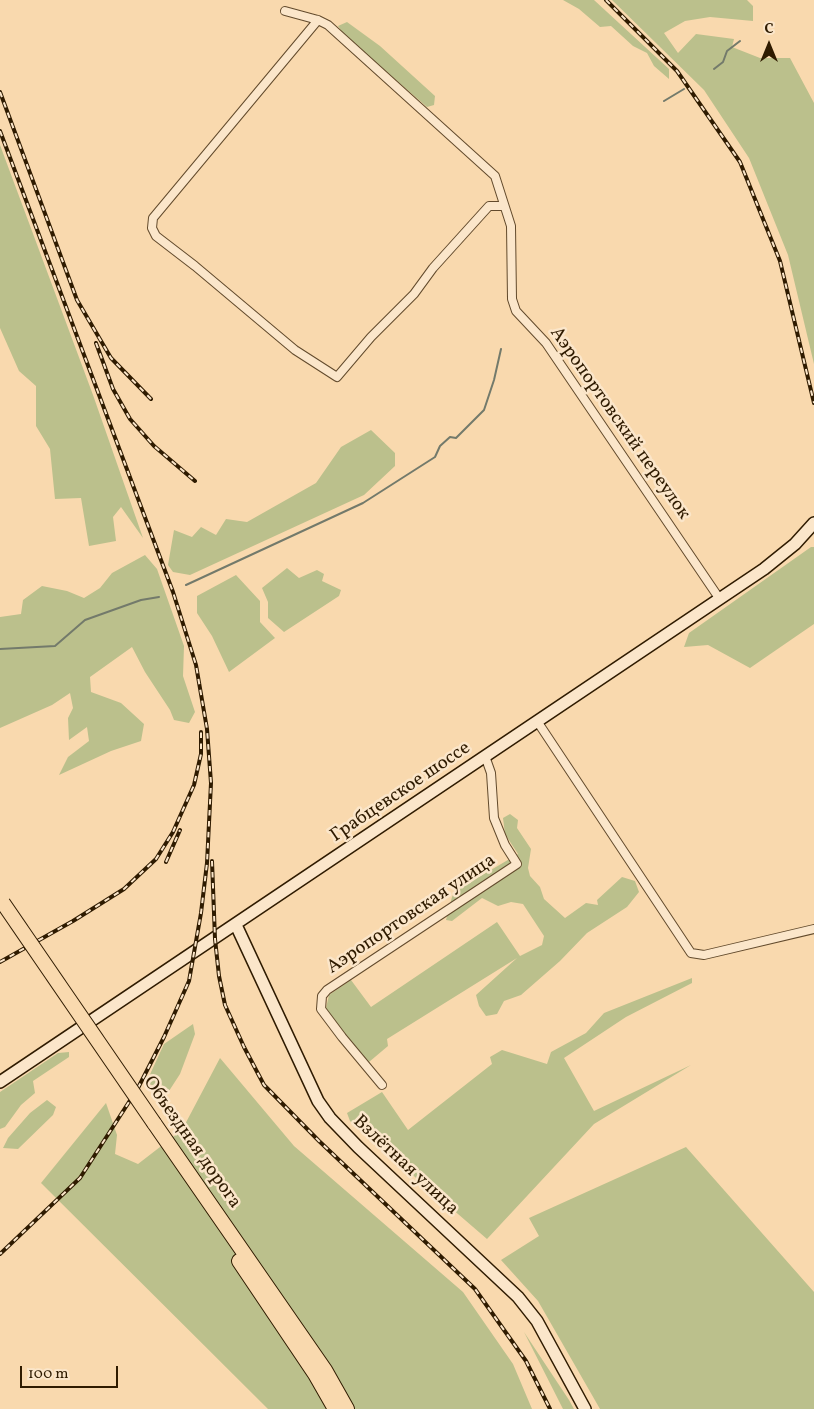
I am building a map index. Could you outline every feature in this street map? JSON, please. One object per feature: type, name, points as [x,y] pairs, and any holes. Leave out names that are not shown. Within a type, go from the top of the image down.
[{"type":"highway","name":"Объездная дорога","points":[[1,906],[151,1124],[326,1370],[347,1409]]},
{"type":"highway","name":"Объездная дорога","points":[[151,1124],[315,1374],[335,1409]]},
{"type":"main road","name":"Грабцевское шоссе","points":[[0,1082],[772,562],[795,544],[814,523]]},
{"type":"main road","name":"Взлётная улица","points":[[236,924],[318,1100],[330,1118],[358,1148],[518,1297],[537,1321],[585,1409]]},
{"type":"street","name":"Аэропортовский переулок","points":[[285,11],[318,20],[328,25],[494,176],[511,226],[512,299],[516,311],[546,343],[719,598]]},
{"type":"street","points":[[318,20],[153,218],[152,228],[156,236],[195,266],[295,350],[337,377],[371,337],[414,294],[434,268],[489,206],[504,206]]},
{"type":"street","points":[[537,722],[691,953],[704,955],[814,929]]},
{"type":"street","name":"Аэропортовская улица","points":[[382,1085],[321,1009],[322,996],[327,990],[517,864],[505,845],[494,818],[491,773],[485,756]]},
{"type":"green space","points":[[563,0],[594,0],[669,69],[669,79],[654,66],[647,53],[633,46],[611,26],[600,27],[579,9]]},
{"type":"green space","points":[[612,0],[747,0],[753,6],[753,21],[710,17],[685,21],[664,33],[678,53],[696,34],[734,39],[732,47],[760,58],[790,58],[814,103],[814,364],[788,255],[749,158],[704,90]]},
{"type":"green space","points":[[347,22],[380,46],[435,96],[434,105],[427,107],[345,36],[338,26]]},
{"type":"green space","points":[[0,145],[93,395],[143,538],[121,507],[113,517],[116,541],[89,546],[81,498],[55,499],[50,449],[36,426],[36,386],[19,371],[0,328]]},
{"type":"green space","points":[[371,430],[395,453],[395,466],[364,495],[190,575],[173,572],[168,565],[174,530],[192,537],[201,527],[216,535],[226,519],[247,522],[316,483],[341,447]]},
{"type":"green space","points":[[811,547],[814,547],[814,624],[750,668],[708,645],[684,647],[689,633]]},
{"type":"green space","points":[[145,555],[157,569],[184,646],[183,676],[195,712],[189,723],[174,720],[170,710],[145,672],[132,647],[90,677],[91,692],[121,703],[144,724],[141,741],[111,751],[59,775],[68,757],[89,741],[87,727],[69,740],[68,718],[73,708],[70,693],[52,705],[0,728],[0,617],[21,614],[23,600],[42,586],[67,591],[84,598],[100,588],[112,573]]},
{"type":"green space","points":[[287,568],[299,578],[317,570],[324,574],[322,581],[341,590],[339,596],[284,632],[268,618],[268,602],[262,588]]},
{"type":"green space","points":[[236,575],[260,601],[260,622],[275,638],[229,672],[212,636],[197,613],[197,596]]},
{"type":"green space","points":[[510,814],[518,820],[517,828],[531,849],[528,868],[530,876],[540,887],[544,899],[565,918],[586,903],[598,905],[597,900],[622,877],[635,881],[639,892],[627,907],[587,933],[560,961],[521,995],[504,1001],[497,1014],[486,1016],[479,1006],[476,995],[517,958],[387,1039],[388,1046],[369,1062],[365,1061],[345,1037],[326,1008],[329,995],[351,980],[371,1007],[497,922],[520,956],[542,945],[544,936],[523,904],[511,902],[498,906],[482,898],[452,921],[446,920],[452,897],[460,881],[470,873],[479,877],[518,854],[505,834],[503,818]]},
{"type":"green space","points":[[692,978],[692,983],[626,1017],[564,1058],[594,1111],[691,1065],[594,1124],[487,1239],[350,1121],[347,1113],[382,1092],[408,1130],[492,1064],[490,1057],[502,1050],[547,1064],[551,1052],[586,1033],[604,1013]]},
{"type":"green space","points":[[193,1024],[195,1034],[180,1074],[169,1091],[146,1083],[164,1044]]},
{"type":"green space","points":[[69,1052],[69,1057],[33,1081],[35,1093],[21,1105],[5,1127],[0,1129],[0,1092],[58,1053]]},
{"type":"green space","points":[[220,1058],[294,1146],[463,1292],[513,1364],[532,1409],[268,1409],[41,1183],[106,1103],[117,1135],[115,1154],[138,1164],[182,1130]]},
{"type":"green space","points":[[47,1100],[56,1107],[53,1115],[18,1149],[3,1148],[8,1138],[30,1113]]},
{"type":"green space","points":[[686,1147],[814,1292],[814,1409],[600,1409],[538,1301],[501,1260],[539,1236],[529,1218]]},
{"type":"green space","points":[[524,1332],[569,1400],[574,1409],[563,1409]]},
{"type":"waterway","points":[[714,69],[723,62],[727,51],[740,41]]},
{"type":"waterway","points":[[664,101],[684,89]]},
{"type":"waterway","points":[[186,585],[363,503],[435,457],[440,446],[450,437],[456,438],[484,410],[494,380],[501,349]]},
{"type":"waterway","points":[[0,649],[55,646],[85,620],[141,600],[159,597]]},
{"type":"railway","points":[[606,0],[677,71],[740,162],[780,261],[814,403]]},
{"type":"railway","points":[[0,92],[77,300],[111,358],[151,399]]},
{"type":"railway","points":[[0,131],[173,592],[196,665],[207,729],[211,783],[207,863],[201,913],[189,981],[164,1037],[138,1088],[80,1178],[0,1254]]},
{"type":"railway","points":[[96,343],[113,389],[130,419],[154,446],[195,481]]},
{"type":"railway","points":[[0,962],[73,921],[124,889],[156,859],[173,832],[194,785],[201,754],[201,732]]},
{"type":"railway","points":[[166,862],[180,830]]},
{"type":"railway","points":[[212,861],[215,939],[219,976],[225,1005],[264,1085],[319,1141],[475,1289],[526,1361],[550,1409]]}]
